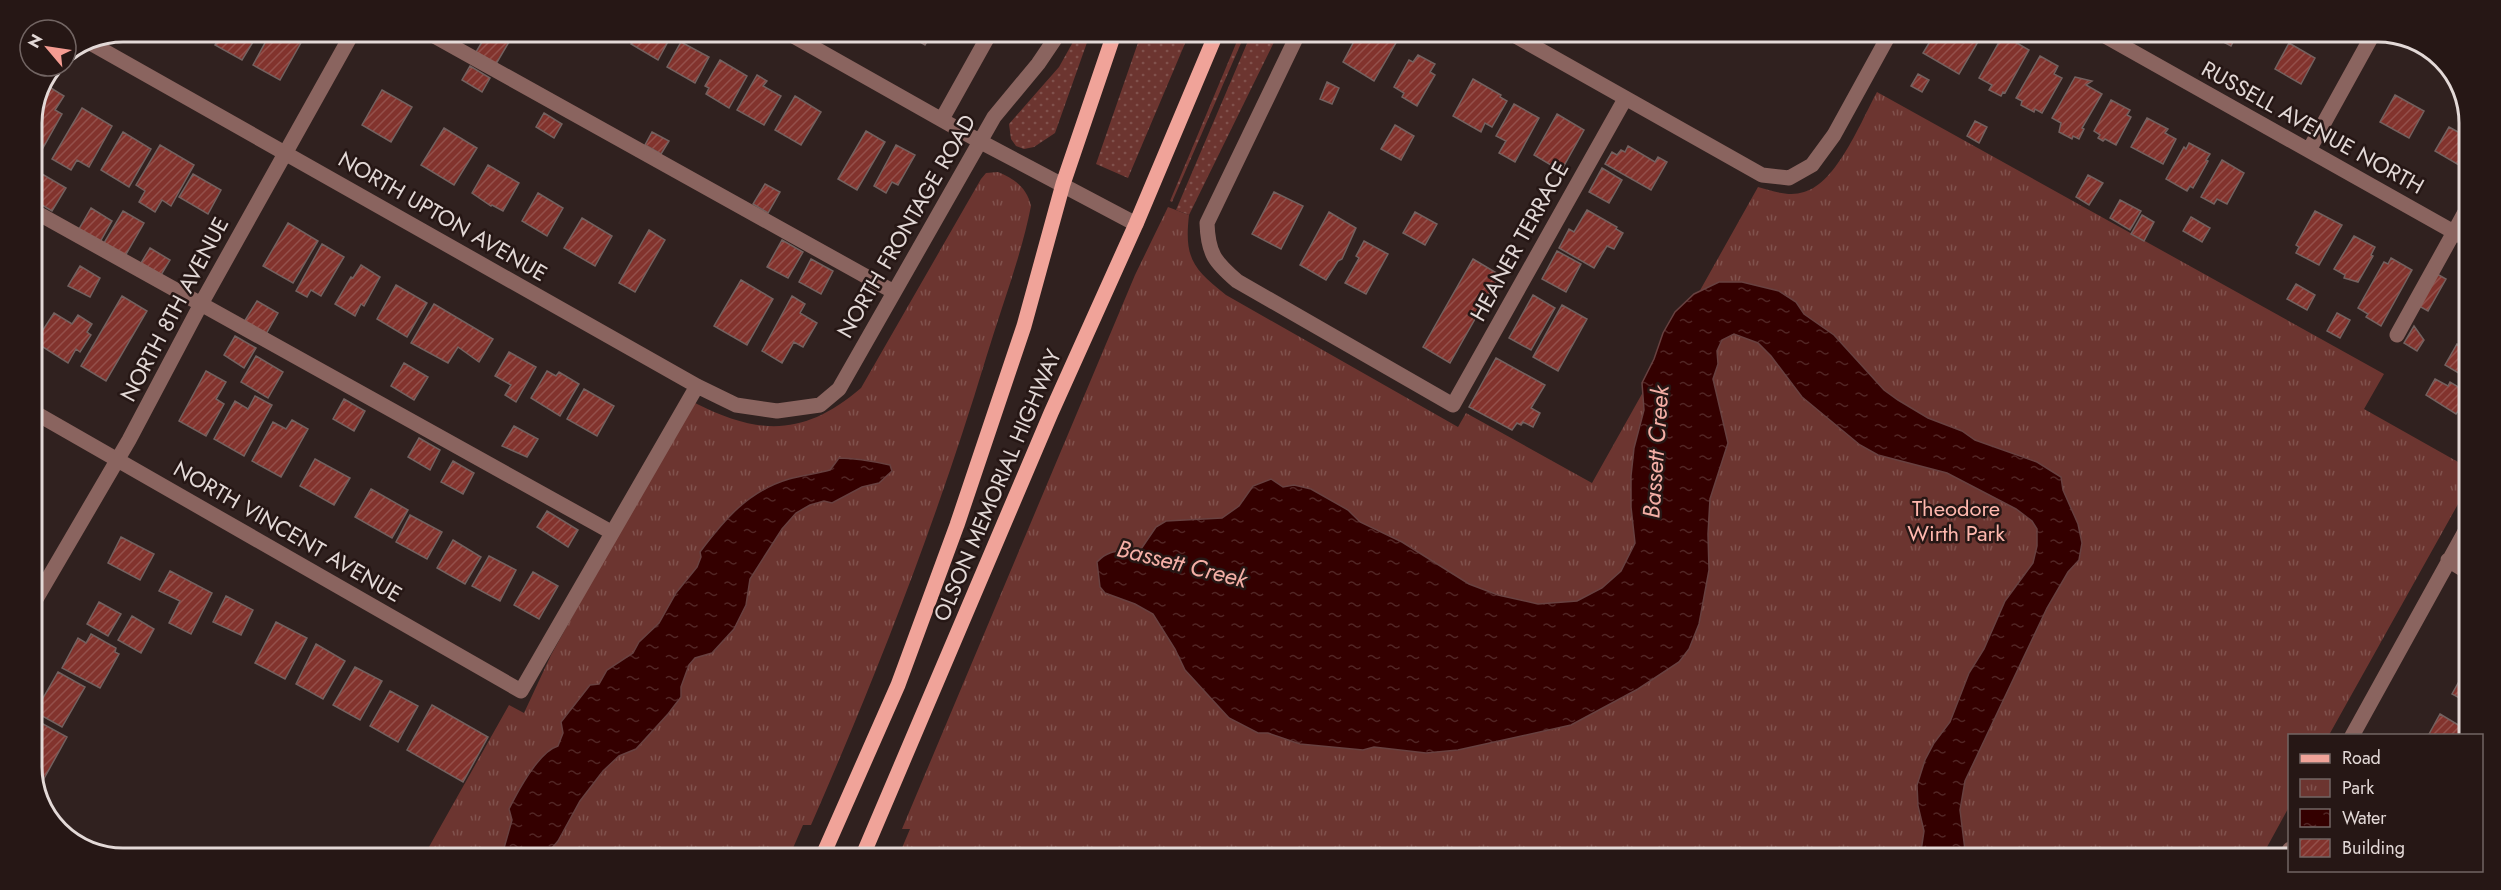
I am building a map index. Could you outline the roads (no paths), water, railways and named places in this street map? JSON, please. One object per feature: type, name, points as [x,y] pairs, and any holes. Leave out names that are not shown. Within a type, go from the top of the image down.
[{"type":"main road","name":"OLSON MEMORIAL HIGHWAY","points":[[826,848],[898,685],[957,525],[1024,326],[1063,184],[1111,42]]},
{"type":"main road","name":"OLSON MEMORIAL HIGHWAY","points":[[866,848],[1051,413],[1136,224],[1213,42]]},
{"type":"street","name":"NORTH 8TH AVENUE","points":[[42,589],[118,459],[201,304],[347,42]]},
{"type":"street","points":[[445,42],[894,292]]},
{"type":"street","points":[[804,42],[981,142],[1136,224]]},
{"type":"street","points":[[942,119],[985,42]]},
{"type":"street","name":"NORTH FRONTAGE ROAD","points":[[777,411],[820,405],[839,389],[981,142],[993,117],[1038,64],[1053,42]]},
{"type":"street","name":"HEANER TERRACE","points":[[1294,42],[1207,224],[1208,244],[1217,264],[1237,281],[1453,405],[1625,99]]},
{"type":"street","points":[[1528,42],[1762,175],[1788,178],[1812,165],[1828,143],[1885,42]]},
{"type":"street","name":"RUSSELL AVENUE NORTH","points":[[2116,42],[2459,235]]},
{"type":"street","points":[[2308,150],[2369,42]]},
{"type":"street","name":"NORTH UPTON AVENUE","points":[[97,47],[697,386],[736,405],[777,411]]},
{"type":"street","points":[[42,216],[611,532],[697,386]]},
{"type":"street","points":[[2397,335],[2459,223]]},
{"type":"street","name":"NORTH VINCENT AVENUE","points":[[42,417],[521,691],[611,532]]},
{"type":"street","points":[[2353,734],[2459,541]]},
{"type":"street","points":[[2448,560],[2459,567]]},
{"type":"water","name":"Bassett Creek","points":[[1719,282],[1742,282],[1779,291],[1796,302],[1804,314],[1834,335],[1884,390],[1898,400],[1928,418],[1962,431],[1975,440],[2037,462],[2061,477],[2063,490],[2078,524],[2082,543],[2079,560],[2068,572],[2047,608],[1965,781],[1960,810],[1965,848],[1921,848],[1924,831],[1918,806],[1917,785],[1925,760],[1934,743],[1950,722],[1969,673],[1984,649],[2005,601],[2033,563],[2037,546],[2037,529],[2032,521],[2016,509],[1947,473],[1878,455],[1860,445],[1802,397],[1771,356],[1758,343],[1734,334],[1722,340],[1717,351],[1718,364],[1713,379],[1728,443],[1710,499],[1709,570],[1699,624],[1689,649],[1679,662],[1638,689],[1571,725],[1458,750],[1426,753],[1374,747],[1363,750],[1300,744],[1268,733],[1258,733],[1229,718],[1185,670],[1153,614],[1135,604],[1105,593],[1100,587],[1097,562],[1102,557],[1113,552],[1141,549],[1156,527],[1166,521],[1222,518],[1239,506],[1253,486],[1271,479],[1283,487],[1294,485],[1311,489],[1348,510],[1360,522],[1402,542],[1469,584],[1498,595],[1538,604],[1577,601],[1602,588],[1621,571],[1635,543],[1631,507],[1631,476],[1634,448],[1644,410],[1642,383],[1663,333],[1675,312],[1694,294]]},
{"type":"water","points":[[839,458],[890,465],[892,471],[879,483],[862,487],[832,503],[824,501],[810,505],[796,513],[782,529],[750,579],[746,605],[734,629],[712,653],[695,658],[689,665],[681,687],[681,697],[636,749],[619,756],[603,771],[580,801],[552,848],[504,848],[512,820],[509,809],[536,764],[558,746],[563,733],[561,722],[590,685],[599,684],[607,670],[633,653],[639,642],[659,623],[676,593],[697,567],[701,557],[700,552],[718,529],[749,499],[774,484],[830,470]]},
{"type":"park label","name":"Theodore Wirth Park","points":[[1956,520]]}]
